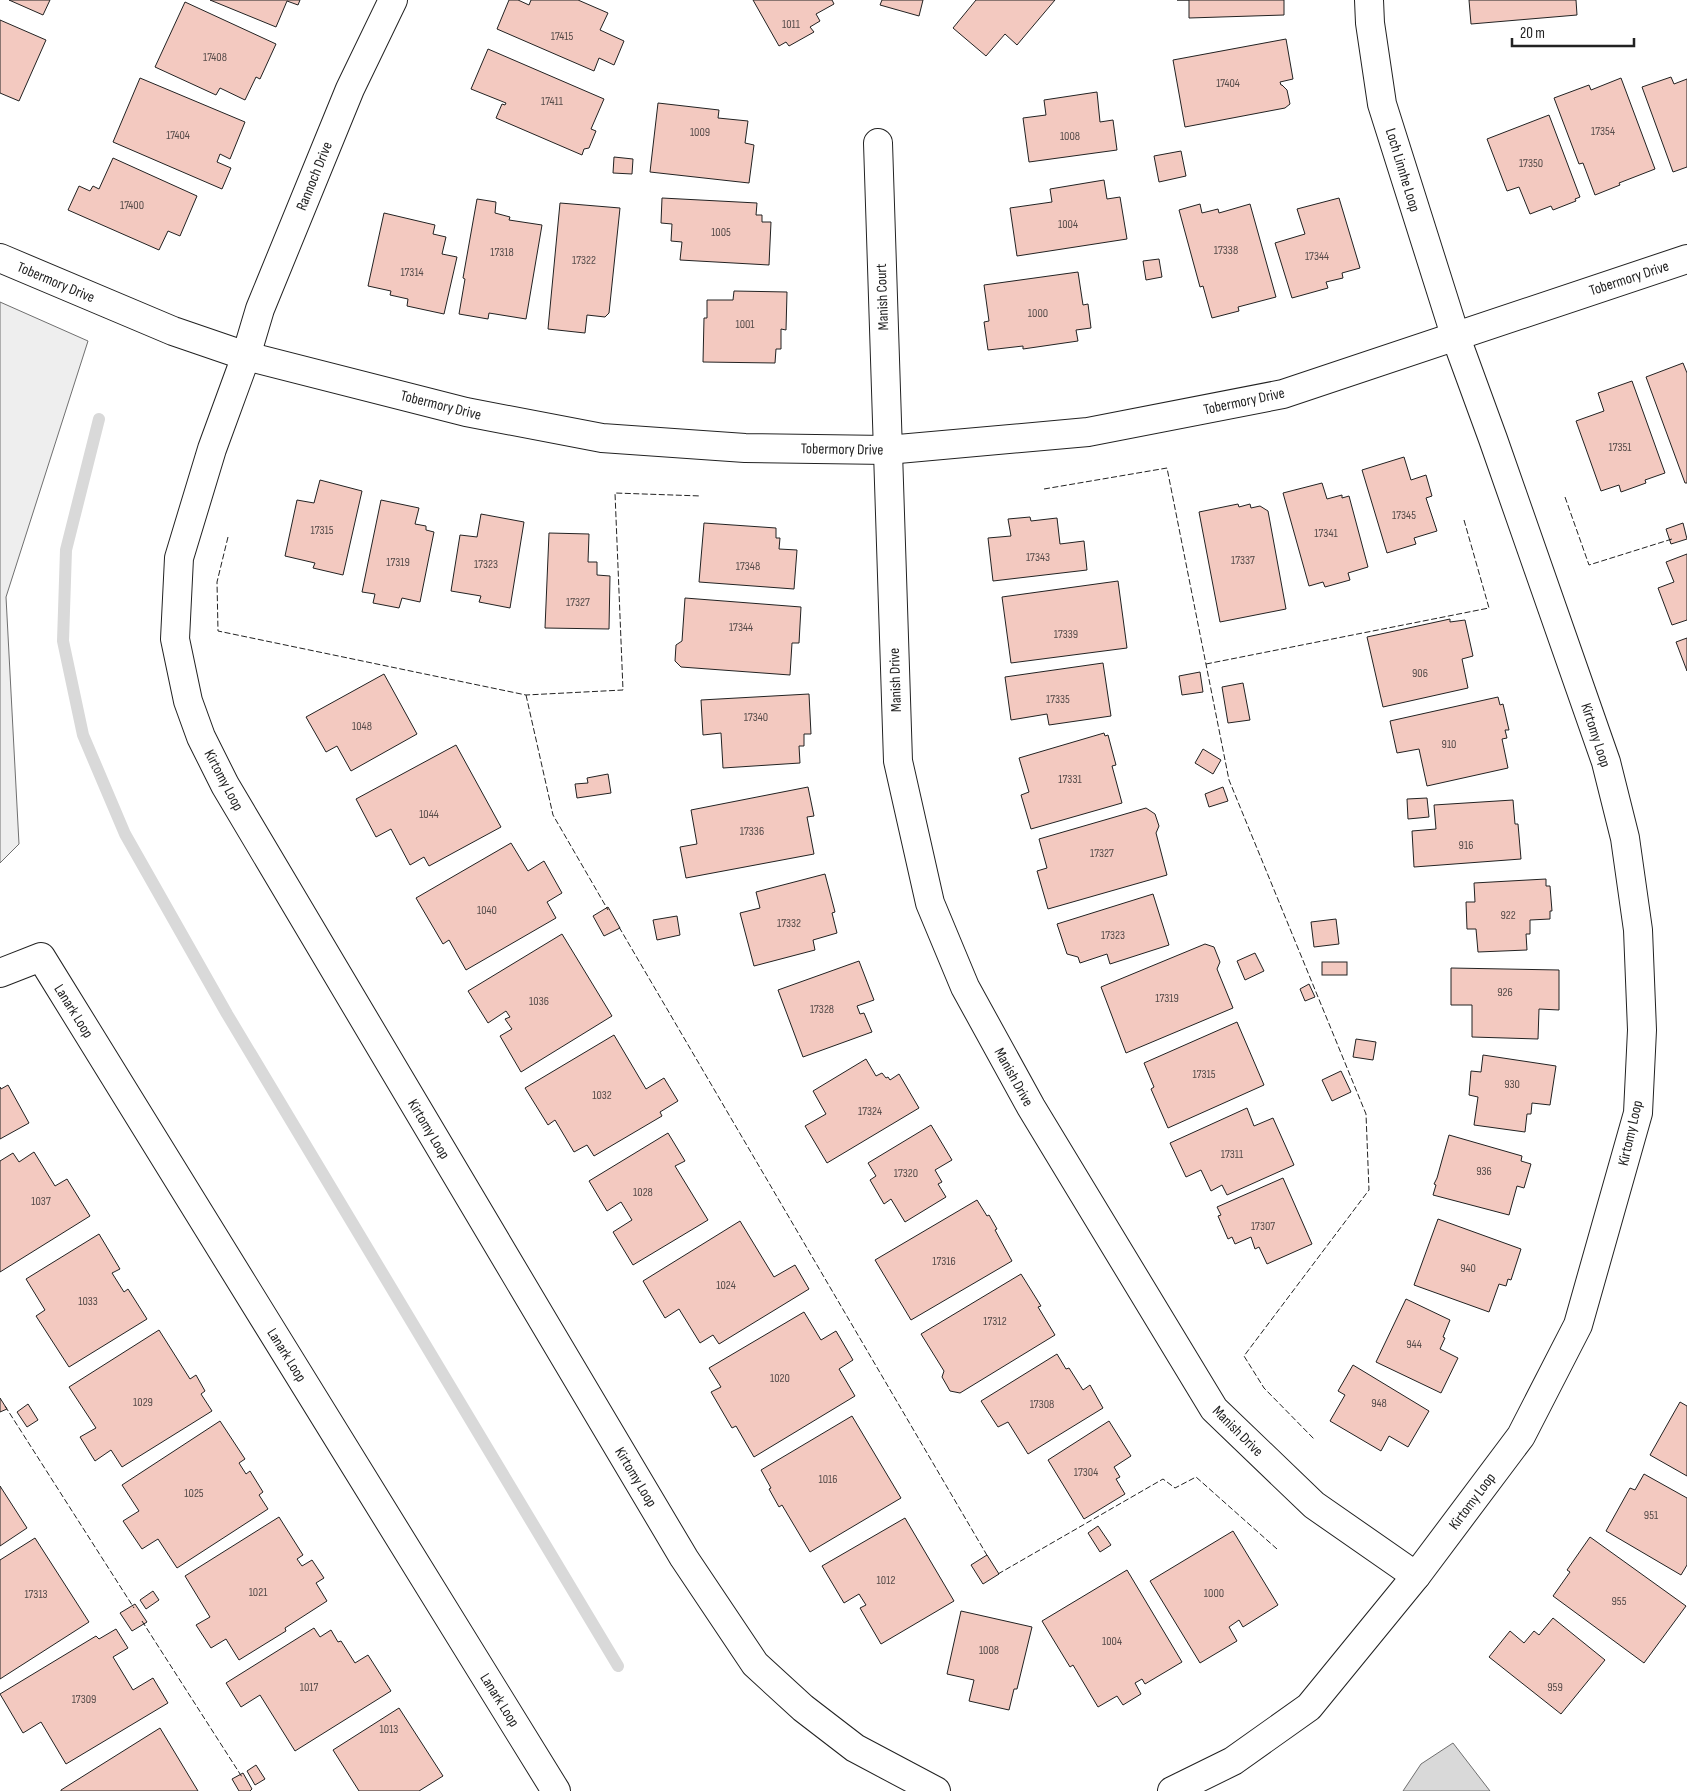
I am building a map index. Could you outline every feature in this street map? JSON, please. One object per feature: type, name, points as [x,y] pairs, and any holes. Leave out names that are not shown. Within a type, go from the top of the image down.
[{"type":"street","name":"Rannoch Drive","points":[[246,356],[260,309],[350,89],[393,0]]},
{"type":"street","name":"Loch Linnhe Loop","points":[[1369,0],[1370,24],[1382,104],[1455,335]]},
{"type":"street","name":"Manish Court","points":[[878,143],[887,450]]},
{"type":"street","name":"Tobermory Drive","points":[[0,258],[173,331],[246,356],[466,412],[602,438],[745,448],[887,450],[1088,432],[1283,394],[1687,259]]},
{"type":"street","name":"Kirtomy Loop","points":[[1172,1791],[1233,1761],[1308,1707],[1416,1576],[1521,1436],[1578,1325],[1638,1113],[1642,1030],[1638,930],[1625,838],[1606,762],[1455,335]]},
{"type":"street","name":"Kirtomy Loop","points":[[246,356],[212,449],[178,558],[175,639],[188,701],[202,737],[225,785],[684,1558],[755,1664],[803,1708],[855,1748],[936,1791]]},
{"type":"street","name":"Manish Drive","points":[[887,450],[898,761],[930,902],[964,987],[1031,1108],[1214,1409],[1314,1505],[1416,1576]]},
{"type":"street","name":"Lanark Loop","points":[[0,973],[41,957],[556,1791]]},
{"type":"shaded area","points":[[0,302],[88,341],[6,597],[19,844],[0,863]]},
{"type":"shaded area","points":[[1453,1743],[1490,1791],[1403,1791],[1421,1764]]},
{"type":"building","points":[[9,0],[50,0],[43,15]]},
{"type":"building","points":[[210,0],[300,0],[298,5],[287,1],[276,27]]},
{"type":"building","points":[[509,0],[518,0],[529,5],[531,0],[578,0],[608,13],[600,30],[624,41],[614,65],[599,58],[594,71],[497,29]]},
{"type":"building","points":[[753,0],[832,0],[834,4],[816,14],[820,21],[810,27],[814,32],[789,46],[786,42],[779,46]]},
{"type":"building","points":[[882,0],[923,0],[919,16],[880,5]]},
{"type":"building","points":[[976,0],[1055,0],[1017,45],[1005,34],[986,56],[953,28]]},
{"type":"building","points":[[1189,0],[1284,0],[1284,15],[1189,18]]},
{"type":"building","points":[[1469,0],[1576,0],[1577,15],[1471,24]]},
{"type":"building","points":[[185,2],[276,44],[260,79],[256,77],[245,100],[220,88],[216,95],[155,67]]},
{"type":"building","points":[[0,20],[46,40],[19,101],[0,93]]},
{"type":"building","points":[[1286,39],[1293,79],[1280,82],[1287,90],[1290,104],[1285,108],[1185,127],[1173,60]]},
{"type":"building","points":[[488,49],[604,99],[591,129],[596,131],[589,148],[584,149],[582,155],[496,118],[502,104],[505,105],[506,103],[471,89]]},
{"type":"building","points":[[1671,77],[1674,84],[1687,79],[1687,167],[1673,172],[1642,87]]},
{"type":"building","points":[[140,78],[245,122],[230,159],[220,154],[217,162],[231,168],[222,189],[113,142]]},
{"type":"building","points":[[1621,78],[1655,169],[1595,195],[1583,163],[1579,164],[1554,98],[1589,85],[1591,90]]},
{"type":"building","points":[[1097,92],[1100,122],[1113,120],[1117,150],[1029,162],[1023,118],[1046,115],[1044,100]]},
{"type":"building","points":[[658,103],[719,110],[718,118],[748,121],[745,143],[754,145],[749,183],[650,172]]},
{"type":"building","points":[[1549,115],[1580,197],[1575,199],[1576,201],[1553,210],[1551,206],[1530,214],[1519,187],[1507,191],[1487,139]]},
{"type":"building","points":[[1181,151],[1186,176],[1159,182],[1154,156]]},
{"type":"building","points":[[614,157],[633,159],[632,174],[613,173]]},
{"type":"building","points":[[113,158],[197,196],[180,236],[168,231],[159,250],[68,210],[79,186],[90,191],[93,186],[99,189]]},
{"type":"building","points":[[1104,180],[1107,199],[1120,197],[1127,239],[1017,256],[1010,208],[1052,202],[1050,189]]},
{"type":"building","points":[[662,198],[757,203],[756,215],[762,215],[762,222],[771,222],[769,265],[680,260],[682,242],[671,241],[672,224],[661,223]]},
{"type":"building","points":[[1339,198],[1360,268],[1342,273],[1343,278],[1326,282],[1328,288],[1292,298],[1275,243],[1305,234],[1297,209]]},
{"type":"building","points":[[477,199],[496,202],[495,213],[510,217],[509,220],[542,225],[526,319],[489,313],[488,319],[459,314],[465,279],[463,278]]},
{"type":"building","points":[[560,203],[620,208],[609,313],[605,317],[587,315],[585,333],[548,329]]},
{"type":"building","points":[[1200,204],[1202,213],[1218,209],[1219,213],[1250,204],[1276,297],[1238,307],[1239,311],[1212,318],[1203,286],[1200,287],[1179,210]]},
{"type":"building","points":[[384,213],[435,225],[433,234],[446,237],[442,254],[457,257],[444,314],[407,306],[408,299],[390,295],[391,291],[368,286]]},
{"type":"building","points":[[1159,259],[1162,277],[1146,280],[1143,261]]},
{"type":"building","points":[[1078,272],[1083,305],[1088,304],[1091,328],[1076,330],[1078,341],[1023,349],[1023,346],[988,350],[984,322],[989,321],[984,285]]},
{"type":"building","points":[[734,291],[787,292],[786,330],[781,329],[781,349],[776,349],[775,363],[703,362],[704,318],[707,318],[707,300],[733,300]]},
{"type":"building","points":[[1683,363],[1687,373],[1687,483],[1685,483],[1646,377]]},
{"type":"building","points":[[1632,381],[1665,473],[1645,480],[1646,483],[1621,492],[1619,485],[1601,491],[1576,421],[1604,411],[1598,393]]},
{"type":"building","points":[[1404,457],[1411,480],[1426,475],[1432,496],[1426,498],[1437,531],[1414,538],[1416,544],[1387,553],[1362,470]]},
{"type":"building","points":[[320,480],[362,491],[343,575],[313,568],[315,563],[285,556],[297,500],[314,503]]},
{"type":"building","points":[[1322,483],[1327,499],[1342,495],[1342,498],[1349,496],[1368,567],[1348,573],[1350,580],[1325,587],[1323,582],[1309,586],[1283,493]]},
{"type":"building","points":[[381,500],[419,508],[415,524],[426,526],[426,530],[434,532],[420,602],[402,598],[399,608],[373,603],[375,594],[362,592]]},
{"type":"building","points":[[1238,504],[1239,507],[1250,504],[1251,508],[1260,506],[1268,511],[1286,609],[1220,622],[1199,512]]},
{"type":"building","points":[[481,514],[524,522],[510,608],[479,602],[481,596],[451,591],[460,535],[477,537]]},
{"type":"building","points":[[1030,517],[1031,521],[1057,518],[1060,544],[1084,541],[1087,570],[993,581],[988,538],[1011,536],[1008,519]]},
{"type":"building","points":[[704,523],[776,528],[776,538],[780,538],[779,549],[797,550],[794,589],[699,582]]},
{"type":"building","points":[[1683,523],[1687,539],[1671,544],[1666,529]]},
{"type":"building","points":[[549,533],[589,534],[588,562],[597,562],[597,575],[610,576],[609,629],[545,628]]},
{"type":"building","points":[[1687,554],[1687,620],[1672,625],[1658,588],[1674,582],[1666,562]]},
{"type":"building","points":[[1118,581],[1127,648],[1011,663],[1002,597]]},
{"type":"building","points":[[685,598],[801,607],[799,643],[792,643],[790,675],[681,667],[675,661],[676,645],[682,641]]},
{"type":"building","points":[[1450,619],[1450,622],[1465,620],[1473,656],[1462,659],[1468,688],[1383,707],[1367,637]]},
{"type":"building","points":[[1687,638],[1687,671],[1676,642]]},
{"type":"building","points":[[1103,663],[1111,716],[1049,725],[1047,714],[1011,720],[1005,677]]},
{"type":"building","points":[[1200,672],[1203,692],[1182,695],[1179,676]]},
{"type":"building","points":[[384,674],[417,734],[351,771],[337,746],[326,752],[306,717]]},
{"type":"building","points":[[1243,683],[1250,720],[1228,723],[1222,687]]},
{"type":"building","points":[[809,694],[811,734],[804,734],[804,746],[799,746],[800,763],[723,768],[721,733],[703,735],[701,700]]},
{"type":"building","points":[[1498,697],[1500,705],[1503,704],[1509,730],[1505,730],[1507,738],[1502,739],[1508,768],[1427,786],[1419,749],[1397,753],[1390,721]]},
{"type":"building","points":[[1104,733],[1105,736],[1108,735],[1116,765],[1112,766],[1122,803],[1031,829],[1021,795],[1029,792],[1019,758]]},
{"type":"building","points":[[456,745],[501,827],[429,866],[424,857],[410,865],[391,829],[376,837],[356,799]]},
{"type":"building","points":[[1203,749],[1221,760],[1213,774],[1195,763]]},
{"type":"building","points":[[608,774],[611,793],[577,798],[575,784],[588,783],[587,778]]},
{"type":"building","points":[[808,787],[814,816],[807,817],[814,854],[686,878],[680,847],[697,844],[691,810]]},
{"type":"building","points":[[1223,787],[1228,801],[1209,807],[1205,794]]},
{"type":"building","points":[[1427,798],[1429,817],[1408,819],[1407,799]]},
{"type":"building","points":[[1513,800],[1515,824],[1518,824],[1521,859],[1414,867],[1412,831],[1436,829],[1434,805]]},
{"type":"building","points":[[1146,808],[1155,814],[1159,826],[1156,833],[1167,875],[1048,909],[1037,871],[1047,868],[1039,839]]},
{"type":"building","points":[[511,843],[528,871],[544,861],[562,893],[547,902],[556,918],[466,970],[449,940],[443,944],[416,898]]},
{"type":"building","points":[[825,874],[835,912],[832,913],[837,933],[813,940],[815,950],[754,966],[740,913],[760,908],[756,892]]},
{"type":"building","points":[[1546,879],[1546,886],[1550,886],[1552,911],[1550,911],[1550,919],[1530,920],[1530,934],[1526,934],[1527,950],[1478,952],[1476,929],[1467,929],[1466,902],[1475,902],[1474,883]]},
{"type":"building","points":[[1153,894],[1169,945],[1110,964],[1107,954],[1080,963],[1078,957],[1067,954],[1057,924]]},
{"type":"building","points":[[608,907],[620,928],[604,936],[593,916]]},
{"type":"building","points":[[677,916],[680,935],[657,940],[653,920]]},
{"type":"building","points":[[1336,919],[1339,944],[1314,947],[1311,922]]},
{"type":"building","points":[[562,934],[612,1016],[521,1072],[500,1036],[512,1029],[505,1019],[510,1017],[506,1011],[488,1023],[468,991]]},
{"type":"building","points":[[1205,944],[1214,947],[1220,962],[1217,969],[1233,1008],[1126,1053],[1101,987]]},
{"type":"building","points":[[1255,953],[1264,971],[1245,980],[1237,961]]},
{"type":"building","points":[[859,961],[874,1000],[857,1006],[860,1014],[864,1013],[872,1032],[803,1057],[778,990]]},
{"type":"building","points":[[1322,962],[1347,962],[1347,975],[1322,975]]},
{"type":"building","points":[[1451,968],[1559,970],[1559,1010],[1539,1009],[1538,1039],[1472,1037],[1472,1005],[1451,1005]]},
{"type":"building","points":[[1309,984],[1315,997],[1305,1001],[1300,989]]},
{"type":"building","points":[[1237,1022],[1264,1085],[1168,1128],[1151,1089],[1154,1087],[1144,1063]]},
{"type":"building","points":[[614,1035],[646,1089],[664,1078],[678,1101],[660,1112],[662,1116],[594,1156],[587,1145],[574,1152],[555,1120],[548,1125],[525,1088]]},
{"type":"building","points":[[1356,1039],[1376,1042],[1373,1060],[1353,1057]]},
{"type":"building","points":[[1483,1055],[1556,1066],[1550,1105],[1532,1103],[1531,1114],[1527,1114],[1525,1132],[1474,1125],[1478,1097],[1469,1095],[1471,1071],[1481,1072]]},
{"type":"building","points":[[866,1059],[876,1076],[882,1073],[890,1080],[899,1074],[919,1108],[827,1163],[805,1126],[826,1114],[813,1091]]},
{"type":"building","points":[[1341,1071],[1351,1092],[1332,1101],[1322,1080]]},
{"type":"building","points":[[8,1085],[29,1123],[0,1139],[0,1087],[1,1089]]},
{"type":"building","points":[[1247,1108],[1254,1126],[1273,1118],[1294,1165],[1227,1195],[1222,1185],[1211,1191],[1201,1170],[1186,1177],[1170,1143]]},
{"type":"building","points":[[931,1125],[952,1160],[935,1170],[942,1182],[938,1184],[946,1197],[905,1222],[891,1199],[884,1204],[870,1180],[876,1176],[868,1163]]},
{"type":"building","points":[[668,1133],[685,1161],[675,1166],[708,1220],[633,1265],[613,1232],[632,1220],[621,1202],[607,1211],[589,1181]]},
{"type":"building","points":[[1449,1135],[1522,1156],[1521,1161],[1531,1164],[1524,1188],[1517,1186],[1509,1215],[1433,1195],[1436,1185],[1434,1184]]},
{"type":"building","points":[[34,1152],[55,1186],[67,1179],[90,1216],[0,1272],[0,1161],[13,1153],[19,1162]]},
{"type":"building","points":[[1283,1178],[1312,1244],[1267,1264],[1259,1247],[1255,1249],[1251,1237],[1235,1244],[1232,1237],[1228,1239],[1218,1216],[1221,1215],[1217,1207]]},
{"type":"building","points":[[977,1200],[987,1216],[989,1215],[1012,1261],[911,1320],[875,1260]]},
{"type":"building","points":[[1438,1219],[1521,1249],[1511,1280],[1508,1279],[1506,1286],[1499,1284],[1489,1312],[1414,1285]]},
{"type":"building","points":[[740,1221],[774,1277],[795,1265],[809,1289],[719,1344],[713,1335],[700,1343],[679,1309],[665,1318],[643,1281]]},
{"type":"building","points":[[99,1234],[120,1269],[112,1273],[124,1292],[128,1289],[147,1319],[69,1367],[36,1316],[45,1310],[26,1279]]},
{"type":"building","points":[[1021,1274],[1041,1306],[1038,1307],[1055,1335],[960,1393],[950,1391],[942,1377],[944,1371],[921,1334]]},
{"type":"building","points":[[1406,1299],[1450,1320],[1440,1349],[1458,1358],[1441,1393],[1376,1362]]},
{"type":"building","points":[[804,1312],[821,1340],[836,1331],[853,1360],[839,1369],[855,1396],[754,1457],[736,1426],[732,1428],[711,1392],[721,1387],[709,1368]]},
{"type":"building","points":[[159,1330],[190,1379],[196,1375],[205,1391],[201,1394],[212,1411],[122,1467],[111,1450],[95,1461],[80,1437],[96,1428],[69,1387]]},
{"type":"building","points":[[1057,1354],[1066,1369],[1069,1368],[1083,1390],[1090,1385],[1103,1408],[1028,1454],[1008,1422],[998,1427],[981,1401]]},
{"type":"building","points":[[1353,1365],[1429,1411],[1408,1447],[1389,1436],[1381,1451],[1330,1421],[1345,1395],[1338,1391]]},
{"type":"building","points":[[0,1398],[7,1409],[0,1412]]},
{"type":"building","points":[[1680,1402],[1687,1406],[1687,1476],[1650,1455]]},
{"type":"building","points":[[28,1404],[38,1420],[27,1427],[17,1412]]},
{"type":"building","points":[[852,1416],[901,1498],[810,1552],[782,1505],[779,1507],[761,1470]]},
{"type":"building","points":[[220,1421],[245,1459],[239,1463],[246,1474],[250,1471],[263,1492],[259,1495],[268,1509],[177,1568],[158,1539],[142,1549],[123,1521],[139,1511],[122,1485]]},
{"type":"building","points":[[1109,1421],[1131,1456],[1114,1467],[1120,1477],[1116,1479],[1125,1494],[1084,1519],[1048,1460]]},
{"type":"building","points":[[1644,1474],[1687,1498],[1687,1565],[1681,1575],[1606,1531],[1630,1488],[1635,1490]]},
{"type":"building","points":[[0,1486],[27,1528],[0,1546]]},
{"type":"building","points":[[279,1517],[303,1555],[297,1559],[302,1566],[312,1560],[324,1578],[316,1583],[327,1601],[285,1628],[286,1631],[239,1660],[226,1639],[211,1648],[196,1625],[210,1617],[185,1576]]},
{"type":"building","points":[[905,1518],[954,1601],[881,1644],[860,1608],[866,1605],[859,1594],[844,1603],[822,1566]]},
{"type":"building","points":[[1098,1526],[1111,1545],[1100,1552],[1088,1533]]},
{"type":"building","points":[[1233,1531],[1278,1605],[1243,1627],[1239,1620],[1229,1627],[1237,1641],[1200,1663],[1150,1581]]},
{"type":"building","points":[[1590,1537],[1686,1606],[1644,1663],[1553,1596],[1570,1572],[1567,1570]]},
{"type":"building","points":[[35,1538],[89,1622],[0,1679],[0,1560]]},
{"type":"building","points":[[987,1555],[999,1574],[983,1584],[971,1565]]},
{"type":"building","points":[[1127,1570],[1182,1662],[1145,1684],[1142,1679],[1135,1683],[1141,1694],[1123,1705],[1117,1696],[1098,1707],[1073,1665],[1070,1667],[1042,1621]]},
{"type":"building","points":[[153,1591],[159,1600],[146,1609],[140,1600]]},
{"type":"building","points":[[135,1604],[147,1622],[132,1631],[120,1613]]},
{"type":"building","points":[[961,1611],[1032,1627],[1017,1689],[1014,1689],[1009,1710],[969,1701],[974,1680],[947,1674]]},
{"type":"building","points":[[1553,1618],[1605,1660],[1561,1714],[1489,1657],[1510,1631],[1524,1643],[1534,1631],[1539,1635]]},
{"type":"building","points":[[314,1628],[320,1637],[331,1630],[338,1642],[341,1641],[355,1663],[368,1655],[391,1691],[295,1751],[260,1695],[241,1707],[226,1683]]},
{"type":"building","points":[[116,1629],[128,1648],[113,1657],[133,1690],[153,1678],[168,1703],[66,1764],[41,1722],[23,1733],[0,1694],[96,1636],[99,1639]]},
{"type":"building","points":[[399,1708],[443,1776],[419,1791],[359,1791],[333,1750]]},
{"type":"building","points":[[160,1728],[198,1791],[61,1791],[61,1790]]},
{"type":"building","points":[[256,1765],[265,1779],[255,1785],[247,1771]]},
{"type":"building","points":[[243,1773],[252,1789],[250,1791],[239,1791],[232,1779]]},
{"type":"waterway","points":[[99,419],[66,550],[63,641],[83,735],[125,834],[227,1014],[618,1666]]},
{"type":"fence","points":[[1044,489],[1167,468],[1229,780],[1366,1114],[1369,1190],[1244,1356],[1264,1388],[1315,1440]]},
{"type":"fence","points":[[228,537],[217,582],[218,631],[526,695],[623,690],[615,493],[701,496]]},
{"type":"fence","points":[[1565,497],[1589,565],[1672,539]]},
{"type":"fence","points":[[1206,664],[1489,608],[1464,520]]},
{"type":"fence","points":[[526,695],[553,815],[608,910]]},
{"type":"fence","points":[[619,927],[988,1557]]},
{"type":"fence","points":[[5,1406],[134,1608]]},
{"type":"fence","points":[[998,1574],[1163,1479],[1175,1488],[1196,1477],[1277,1549]]},
{"type":"fence","points":[[142,1621],[242,1777]]}]
